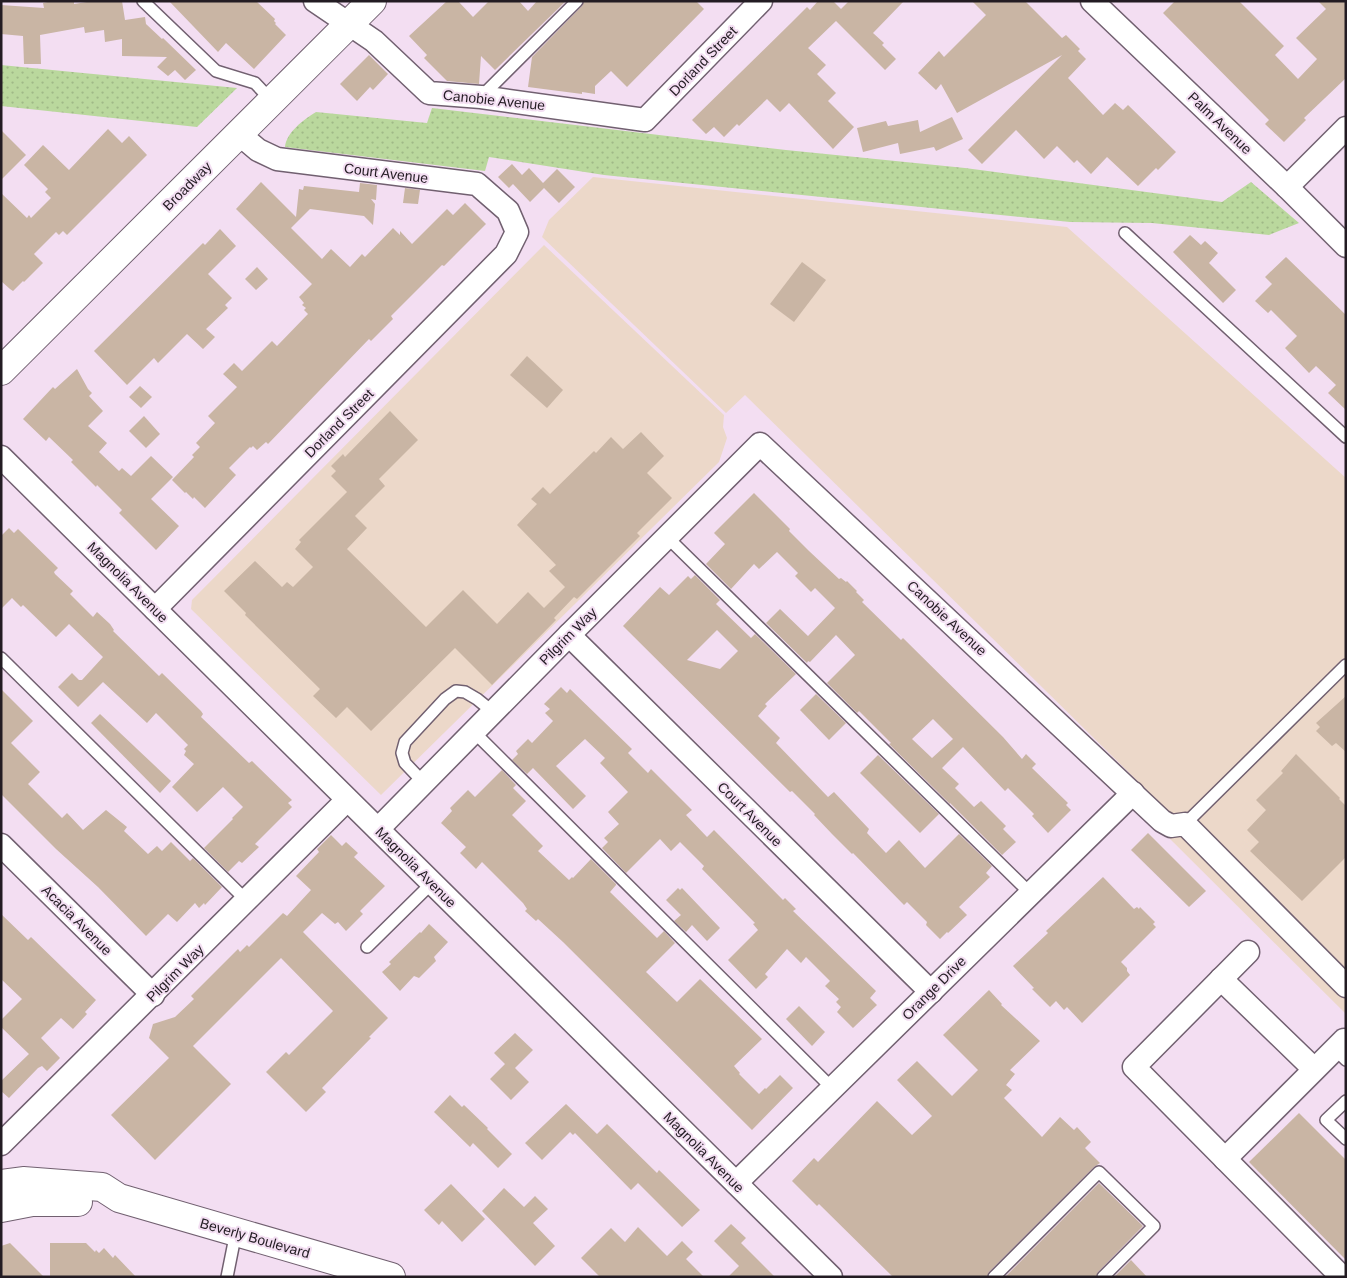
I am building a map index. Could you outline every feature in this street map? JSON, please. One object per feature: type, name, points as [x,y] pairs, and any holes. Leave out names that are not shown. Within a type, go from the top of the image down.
[{"type":"main road","name":"Broadway","points":[[1,371],[372,1]]},
{"type":"main road","name":"Beverly Boulevard","points":[[1,1184],[23,1181],[102,1186],[119,1198],[236,1232],[355,1272],[391,1277]]},
{"type":"main road","name":"Beverly Boulevard","points":[[1,1208],[32,1202],[100,1203],[119,1198]]},
{"type":"street","name":"Canobie Avenue","points":[[315,1],[374,41],[429,93],[481,97],[645,120]]},
{"type":"street","name":"Dorland Street","points":[[645,120],[761,1]]},
{"type":"street","name":"Palm Avenue","points":[[1092,1],[1287,187],[1346,246]]},
{"type":"street","points":[[1287,187],[1346,128]]},
{"type":"street","name":"Court Avenue","points":[[239,134],[258,150],[277,159],[477,184],[508,211],[517,232]]},
{"type":"street","name":"Dorland Street","points":[[155,609],[506,254],[517,232]]},
{"type":"street","name":"Canobie Avenue","points":[[760,444],[1162,821],[1171,826],[1185,824]]},
{"type":"street","name":"Pilgrim Way","points":[[378,829],[760,444]]},
{"type":"street","name":"Magnolia Avenue","points":[[1,457],[831,1277]]},
{"type":"street","name":"Court Avenue","points":[[569,635],[931,992]]},
{"type":"street","name":"Orange Drive","points":[[736,1183],[1133,793]]},
{"type":"street","name":"Pilgrim Way","points":[[1,1144],[153,995],[347,800]]},
{"type":"street","points":[[1185,824],[1346,986]]},
{"type":"street","name":"Acacia Avenue","points":[[1,845],[153,995]]},
{"type":"street","points":[[1248,952],[1134,1067],[1342,1277]]},
{"type":"street","points":[[1221,979],[1314,1069]]},
{"type":"street","points":[[1225,1159],[1314,1069],[1341,1050]]},
{"type":"lane","points":[[143,1],[216,71],[254,83],[272,101]]},
{"type":"lane","points":[[481,97],[576,1]]},
{"type":"lane","points":[[1125,233],[1346,437]]},
{"type":"lane","points":[[667,537],[1030,893]]},
{"type":"lane","points":[[1,658],[247,901]]},
{"type":"lane","points":[[1185,824],[1346,665]]},
{"type":"lane","points":[[424,783],[405,763],[402,753],[405,742],[445,699],[456,692],[465,692],[478,699],[493,712]]},
{"type":"lane","points":[[474,732],[832,1088]]},
{"type":"lane","points":[[367,947],[432,883]]},
{"type":"lane","points":[[1346,1101],[1326,1120],[1346,1139]]},
{"type":"lane","points":[[994,1277],[1099,1172],[1154,1226],[1103,1277]]},
{"type":"lane","points":[[227,1277],[236,1232]]},
{"type":"shaded area","points":[[593,177],[1067,227],[1346,478],[1346,1014],[1159,828],[1171,814],[745,395],[726,413],[542,237],[549,220]]},
{"type":"shaded area","points":[[544,245],[724,415],[723,427],[727,438],[719,462],[381,795],[191,609],[192,600]]},
{"type":"green space","points":[[1,65],[237,88],[197,127],[1,106]]},
{"type":"green space","points":[[432,108],[786,150],[965,168],[1222,202],[1251,182],[1299,223],[1269,235],[1152,223],[1070,222],[604,175],[489,157],[485,171],[285,147],[292,132],[301,122],[316,112],[427,123]]},
{"type":"building","points":[[74,1],[74,4],[93,1],[122,1],[125,20],[145,17],[146,24],[196,70],[185,80],[175,70],[168,76],[157,67],[167,57],[122,56],[122,39],[105,42],[104,30],[85,33],[84,27],[40,35],[41,64],[24,64],[23,36],[1,34],[1,5],[44,8],[43,3]]},
{"type":"building","points":[[169,1],[256,1],[275,19],[275,24],[286,35],[254,69],[226,43],[218,52]]},
{"type":"building","points":[[447,1],[458,1],[473,17],[489,1],[519,1],[528,11],[537,1],[566,1],[495,70],[481,56],[479,84],[447,81],[424,58],[427,55],[409,36]]},
{"type":"building","points":[[584,1],[696,1],[704,9],[627,87],[611,71],[595,86],[595,94],[528,87],[532,57],[582,6]]},
{"type":"building","points":[[818,1],[833,1],[841,9],[849,1],[904,1],[873,33],[884,43],[882,45],[896,59],[885,70],[836,21],[808,48],[826,65],[817,74],[836,93],[828,101],[854,127],[833,149],[789,103],[780,112],[767,99],[739,126],[737,124],[724,137],[714,127],[706,134],[692,120],[807,7],[810,10]]},
{"type":"building","points":[[972,1],[1025,1],[1062,38],[1066,35],[1080,49],[1078,51],[1086,59],[1068,78],[1103,115],[1115,103],[1123,110],[1128,105],[1176,152],[1138,186],[1107,157],[1091,174],[1077,160],[1074,163],[1057,146],[1044,159],[1016,130],[982,164],[968,150],[1062,55],[957,113],[941,84],[936,90],[918,73],[939,51],[944,57],[986,15]]},
{"type":"building","points":[[1175,1],[1239,1],[1284,46],[1275,55],[1298,79],[1317,59],[1296,38],[1326,9],[1318,1],[1346,1],[1346,78],[1304,118],[1306,120],[1284,142],[1265,124],[1269,120],[1163,13]]},
{"type":"building","points":[[369,55],[388,74],[373,90],[370,87],[357,101],[340,84]]},
{"type":"building","points":[[952,117],[963,139],[936,151],[934,147],[900,154],[898,143],[863,152],[857,128],[886,121],[888,126],[918,120],[920,132]]},
{"type":"building","points":[[108,129],[122,143],[129,136],[147,155],[67,235],[63,231],[59,235],[56,232],[34,254],[43,263],[13,291],[1,281],[1,193],[27,218],[29,215],[31,218],[51,198],[45,192],[48,189],[24,165],[43,145],[69,170]]},
{"type":"building","points":[[1,130],[26,155],[1,180]]},
{"type":"building","points":[[512,164],[522,175],[529,168],[543,183],[557,169],[575,187],[559,203],[544,188],[530,202],[513,184],[509,188],[498,177]]},
{"type":"building","points":[[261,182],[296,217],[299,189],[303,190],[304,186],[359,192],[360,183],[377,185],[376,200],[371,199],[375,204],[373,225],[364,216],[310,209],[291,228],[322,259],[331,249],[350,267],[362,254],[365,257],[393,228],[400,235],[400,231],[412,244],[447,209],[453,215],[465,203],[486,224],[391,316],[393,319],[371,341],[369,339],[268,444],[266,442],[257,450],[253,446],[250,447],[229,468],[236,475],[205,508],[194,497],[193,499],[185,493],[172,480],[194,457],[192,455],[200,447],[196,443],[215,423],[208,416],[237,387],[223,374],[234,363],[242,371],[272,341],[277,346],[308,314],[304,310],[306,308],[302,305],[304,303],[299,297],[312,284],[236,209]]},
{"type":"building","points":[[405,188],[420,190],[418,204],[403,203]]},
{"type":"building","points":[[220,229],[236,246],[208,274],[232,298],[225,305],[228,308],[206,329],[215,337],[203,349],[187,334],[158,363],[154,358],[127,385],[94,351],[203,243],[205,245]]},
{"type":"building","points":[[1190,235],[1201,245],[1205,241],[1218,253],[1209,263],[1236,290],[1223,303],[1173,252]]},
{"type":"building","points":[[1286,257],[1346,315],[1346,410],[1328,393],[1336,385],[1316,366],[1309,373],[1285,348],[1297,336],[1271,310],[1268,313],[1255,301],[1272,284],[1265,277]]},
{"type":"building","points":[[802,262],[826,280],[794,322],[770,304]]},
{"type":"building","points":[[257,267],[268,279],[256,290],[245,279]]},
{"type":"building","points":[[527,356],[563,390],[547,408],[510,375]]},
{"type":"building","points":[[77,369],[92,393],[89,396],[103,411],[88,426],[107,443],[99,452],[119,471],[122,468],[131,476],[151,456],[173,477],[151,499],[179,526],[156,550],[119,513],[122,510],[71,462],[73,460],[49,437],[46,441],[23,419],[53,387],[55,389]]},
{"type":"building","points":[[140,386],[152,397],[141,408],[129,397]]},
{"type":"building","points":[[390,411],[418,440],[379,479],[385,486],[355,516],[367,528],[347,549],[426,627],[463,590],[497,624],[528,592],[544,608],[565,587],[549,571],[556,565],[517,525],[537,504],[531,499],[543,487],[550,494],[611,437],[623,449],[641,432],[664,456],[647,473],[672,498],[637,533],[640,536],[577,599],[574,597],[554,618],[556,620],[492,685],[455,648],[371,731],[347,707],[336,718],[313,696],[320,689],[245,615],[246,613],[224,591],[255,561],[282,587],[287,582],[293,587],[313,567],[295,549],[301,542],[299,540],[347,492],[331,476],[336,471],[331,466],[343,454],[345,457]]},
{"type":"building","points":[[144,416],[160,434],[146,448],[129,431]]},
{"type":"building","points":[[754,493],[809,551],[839,579],[847,581],[864,600],[862,602],[901,640],[903,638],[1003,737],[1022,759],[1026,754],[1036,764],[1032,768],[1068,803],[1066,805],[1071,810],[1048,833],[1032,816],[1034,814],[1008,788],[1005,791],[963,747],[942,768],[959,784],[955,788],[974,807],[981,801],[1006,826],[1003,829],[1016,842],[1002,855],[889,744],[891,743],[859,711],[857,713],[827,683],[855,655],[836,635],[807,663],[766,623],[780,609],[808,636],[835,608],[815,588],[811,592],[795,576],[798,573],[777,552],[759,569],[754,564],[731,589],[706,564],[725,544],[714,533]],"holes":[[[933,719],[953,739],[932,758],[912,739]]]},
{"type":"building","points":[[9,528],[14,533],[18,529],[58,568],[54,572],[55,574],[73,591],[70,594],[93,617],[97,612],[110,624],[113,631],[159,676],[162,673],[201,711],[203,714],[201,717],[249,763],[252,761],[292,800],[288,803],[292,807],[255,844],[259,847],[242,863],[239,861],[228,872],[204,848],[243,807],[223,787],[197,812],[172,787],[194,764],[184,755],[186,751],[184,749],[188,745],[156,713],[147,723],[103,682],[78,707],[58,687],[72,673],[79,680],[82,680],[103,657],[69,624],[56,637],[23,605],[21,607],[12,598],[1,609],[1,536]]},
{"type":"building","points":[[695,575],[720,600],[716,604],[751,638],[755,634],[796,674],[765,704],[767,706],[758,716],[780,738],[776,743],[828,797],[834,792],[869,829],[867,833],[886,853],[899,840],[925,868],[959,834],[992,866],[986,873],[990,877],[959,907],[967,915],[940,939],[926,925],[927,922],[907,902],[904,905],[832,834],[792,791],[790,792],[623,626],[660,587],[669,595],[688,576],[691,579]],"holes":[[[717,630],[738,651],[720,669],[687,660]]]},
{"type":"building","points":[[561,687],[567,693],[570,689],[632,749],[628,753],[648,773],[651,769],[692,810],[686,815],[707,837],[714,830],[783,900],[785,898],[796,909],[793,911],[876,991],[870,998],[877,1005],[853,1028],[837,1012],[841,1007],[836,1002],[839,999],[825,986],[830,981],[806,957],[801,963],[787,949],[765,974],[768,977],[756,989],[728,960],[758,930],[753,924],[755,923],[702,869],[704,866],[680,842],[671,851],[660,839],[626,873],[602,848],[608,842],[604,838],[619,824],[608,812],[628,792],[600,763],[605,758],[585,739],[556,766],[586,796],[573,809],[533,768],[527,774],[512,760],[518,754],[516,751],[528,739],[532,743],[553,721],[545,713],[550,709],[544,704]]},
{"type":"building","points":[[1,689],[33,721],[11,743],[40,772],[28,784],[62,818],[67,813],[83,830],[106,810],[127,827],[124,831],[148,854],[157,846],[162,851],[171,842],[190,861],[193,858],[222,887],[205,905],[204,903],[199,908],[195,903],[177,922],[168,914],[146,936],[1,794]]},
{"type":"building","points":[[816,694],[846,723],[829,740],[800,710]]},
{"type":"building","points":[[1346,696],[1346,752],[1336,743],[1332,746],[1316,731],[1320,727],[1316,723]]},
{"type":"building","points":[[100,714],[171,781],[160,793],[91,723]]},
{"type":"building","points":[[1296,754],[1346,806],[1346,857],[1302,901],[1250,851],[1259,842],[1247,830],[1266,810],[1256,800],[1283,773],[1281,771]]},
{"type":"building","points":[[878,755],[939,814],[920,833],[860,773]]},
{"type":"building","points":[[502,770],[516,785],[513,788],[526,801],[512,815],[543,846],[538,851],[569,880],[591,859],[616,884],[610,892],[657,938],[664,931],[675,943],[646,972],[677,1002],[700,979],[762,1039],[734,1066],[739,1074],[759,1094],[780,1075],[793,1088],[752,1130],[563,942],[538,919],[536,921],[525,911],[527,909],[523,903],[482,862],[476,869],[460,853],[466,847],[441,823],[452,811],[450,808],[468,790],[475,797]]},
{"type":"building","points":[[1148,833],[1206,891],[1189,907],[1131,850]]},
{"type":"building","points":[[331,835],[342,846],[346,842],[358,853],[354,857],[385,886],[360,911],[363,914],[346,931],[338,922],[335,924],[322,913],[303,932],[388,1018],[322,1088],[326,1092],[306,1112],[266,1072],[286,1052],[289,1055],[333,1011],[281,958],[193,1046],[231,1084],[155,1160],[111,1115],[169,1058],[149,1038],[153,1024],[175,1017],[194,999],[191,996],[238,949],[240,952],[247,945],[249,947],[283,913],[287,916],[311,890],[296,876],[319,852],[317,849]]},
{"type":"building","points":[[1103,877],[1134,909],[1137,907],[1139,909],[1140,907],[1155,922],[1153,924],[1156,927],[1121,962],[1127,968],[1130,975],[1082,1023],[1067,1007],[1064,1010],[1056,1001],[1050,1007],[1013,966],[1048,933],[1046,931]]},
{"type":"building","points":[[678,888],[680,890],[682,888],[720,928],[707,941],[692,925],[686,932],[674,921],[681,915],[666,900]]},
{"type":"building","points":[[1,914],[28,940],[31,937],[96,1000],[85,1012],[87,1014],[73,1029],[61,1018],[41,1038],[60,1058],[47,1071],[42,1066],[38,1068],[9,1098],[1,1091],[1,1081],[29,1054],[1,1027],[1,1020],[22,999],[1,979]]},
{"type":"building","points":[[429,924],[448,942],[434,957],[436,961],[419,978],[414,976],[400,991],[382,972],[391,964],[389,962]]},
{"type":"building","points":[[989,990],[1001,1005],[1040,1041],[1010,1070],[1015,1074],[1006,1085],[1012,1090],[1004,1098],[1042,1137],[1060,1117],[1074,1130],[1077,1127],[1091,1142],[1085,1148],[1100,1163],[989,1272],[987,1277],[893,1277],[819,1204],[817,1206],[792,1181],[814,1158],[818,1162],[877,1101],[912,1135],[932,1116],[897,1080],[917,1061],[952,1096],[978,1070],[943,1035]]},
{"type":"building","points":[[799,1006],[825,1032],[812,1046],[786,1019]]},
{"type":"building","points":[[515,1033],[533,1050],[515,1068],[529,1082],[511,1100],[490,1079],[505,1064],[494,1053]]},
{"type":"building","points":[[450,1095],[462,1107],[464,1105],[512,1154],[498,1168],[473,1143],[470,1147],[434,1112]]},
{"type":"building","points":[[566,1104],[597,1134],[607,1124],[657,1173],[659,1170],[700,1210],[682,1227],[638,1183],[631,1190],[575,1133],[573,1135],[570,1132],[542,1160],[525,1143]]},
{"type":"building","points":[[1299,1113],[1346,1160],[1346,1260],[1249,1162]]},
{"type":"building","points":[[1099,1183],[1143,1226],[1098,1272],[1096,1277],[1005,1277]]},
{"type":"building","points":[[451,1184],[485,1219],[462,1242],[442,1221],[439,1225],[424,1210]]},
{"type":"building","points":[[504,1188],[524,1207],[535,1196],[548,1209],[533,1223],[555,1246],[535,1266],[482,1211]]},
{"type":"building","points":[[731,1224],[746,1238],[741,1243],[775,1277],[728,1277],[739,1266],[714,1241]]},
{"type":"building","points":[[638,1227],[667,1256],[682,1241],[693,1252],[686,1259],[704,1277],[600,1277],[581,1258],[611,1228],[625,1242]]},
{"type":"building","points":[[10,1243],[44,1277],[1,1277],[1,1246]]},
{"type":"building","points":[[50,1243],[86,1243],[95,1252],[96,1250],[99,1253],[104,1248],[113,1258],[115,1255],[136,1277],[50,1277]]},
{"type":"building","points":[[1131,1260],[1147,1277],[1114,1277]]}]
